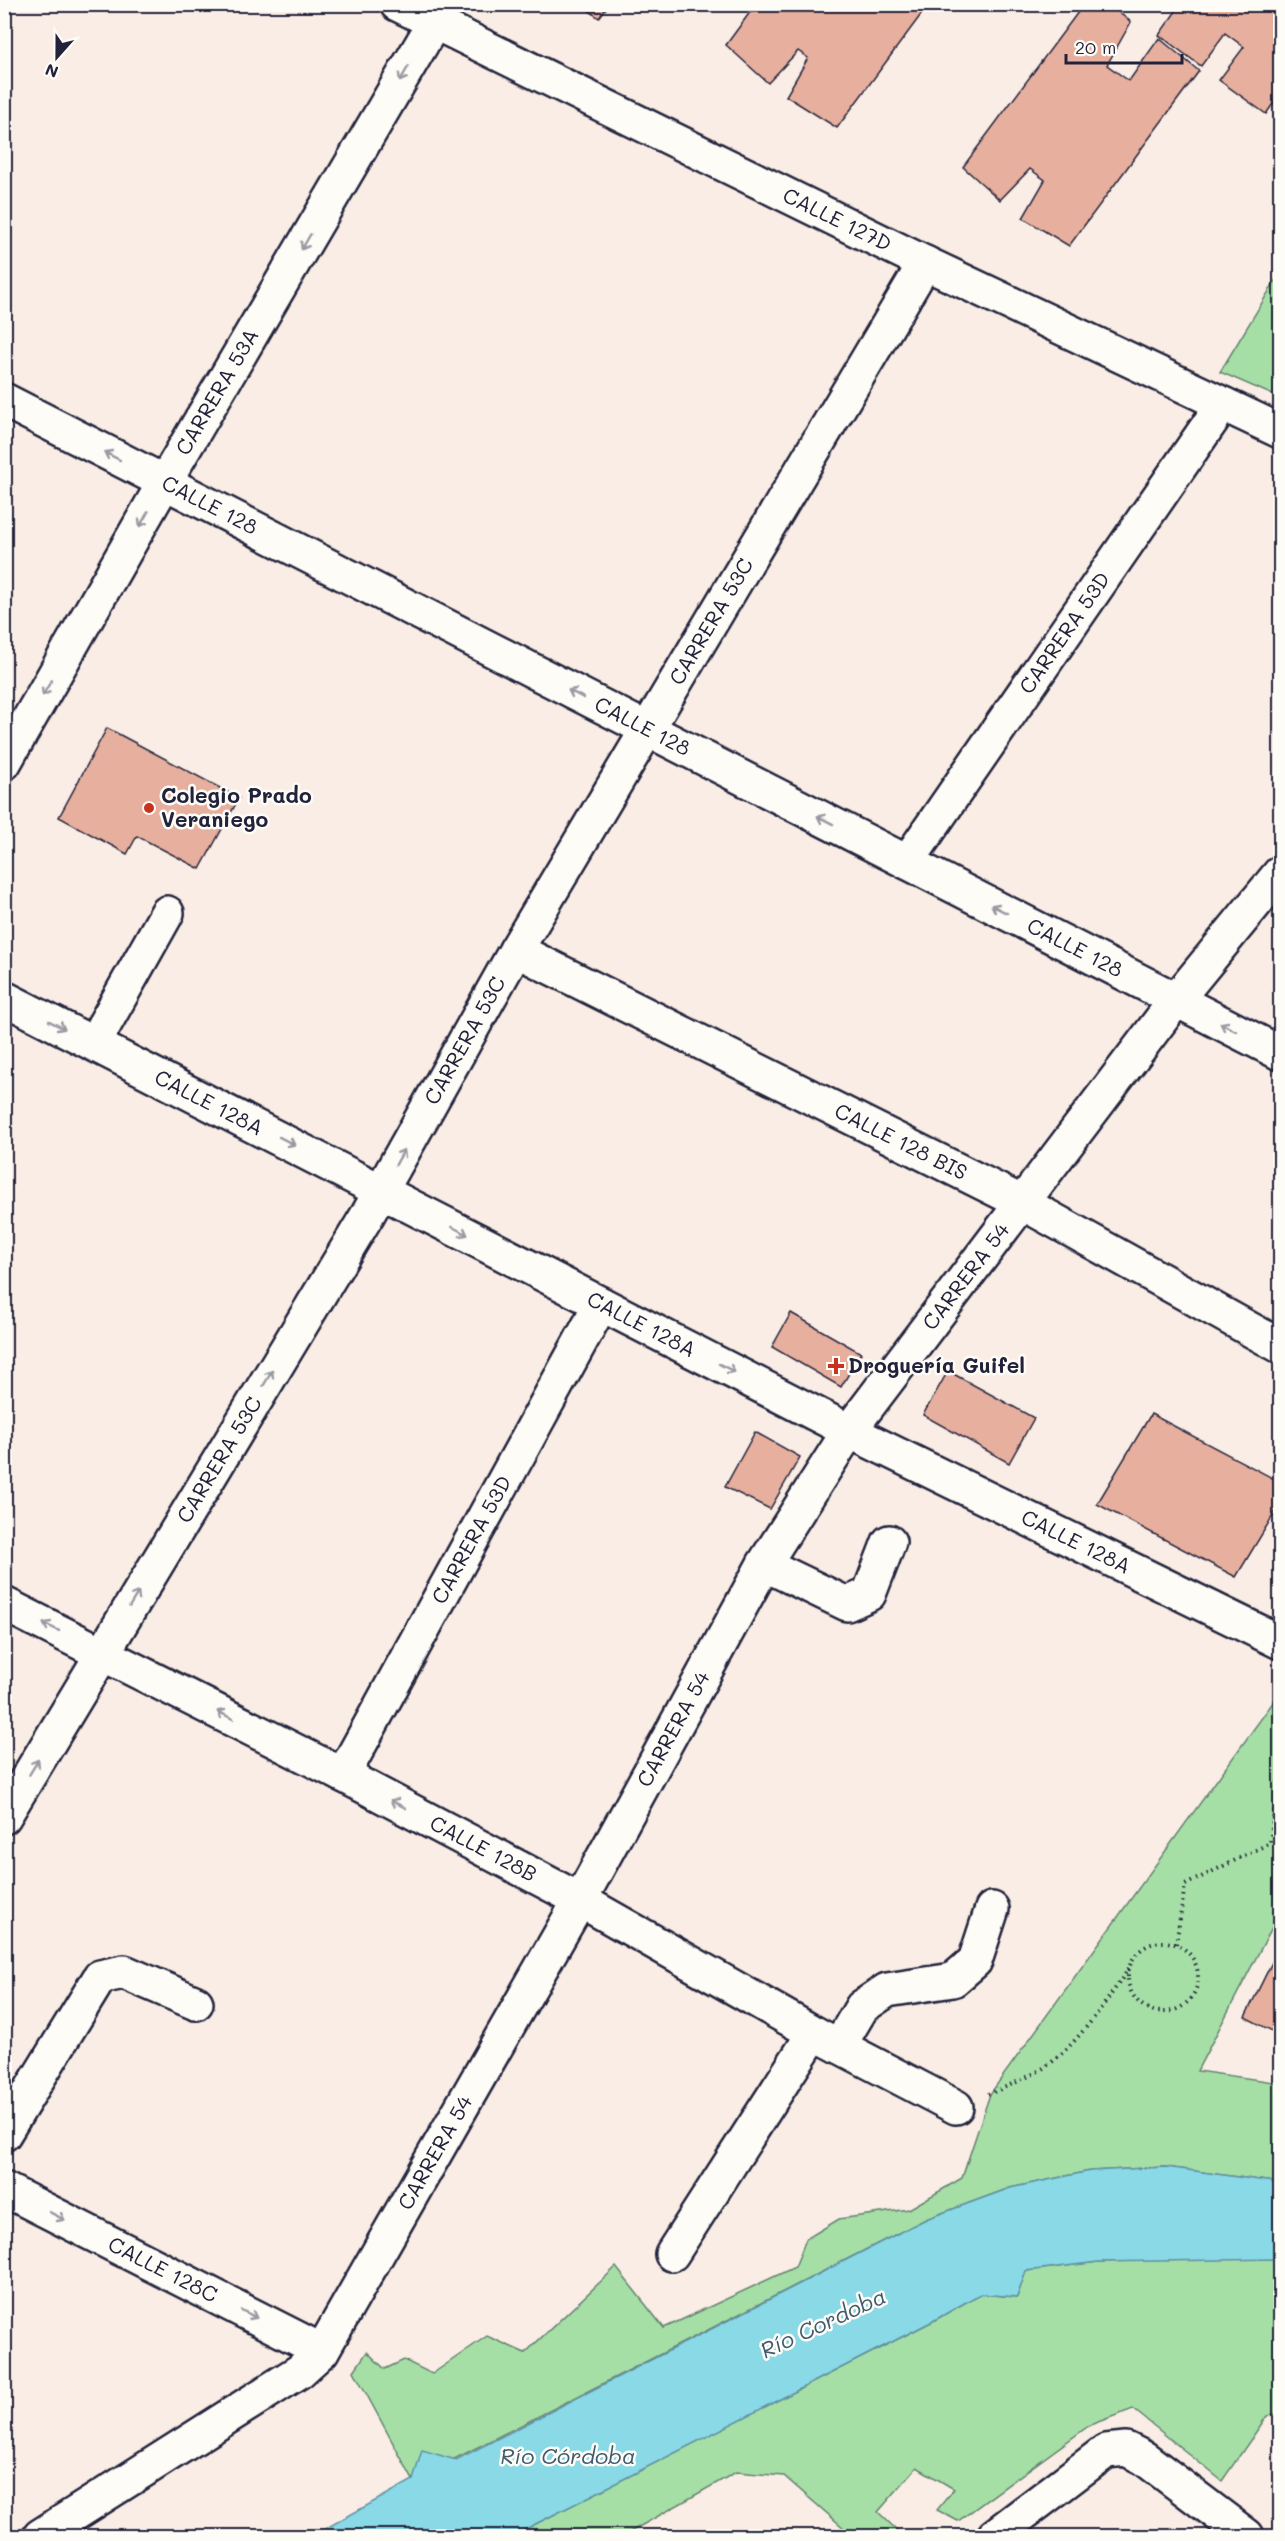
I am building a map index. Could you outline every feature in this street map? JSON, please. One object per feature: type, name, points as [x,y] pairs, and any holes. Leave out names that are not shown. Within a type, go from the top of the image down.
[{"type":"street","name":"CALLE 127D","points":[[397,4],[925,263],[1281,431]]},
{"type":"street","name":"CARRERA 53A","points":[[4,763],[164,483],[434,23]]},
{"type":"street","name":"CARRERA 53C","points":[[4,1817],[381,1190],[516,950],[925,263]]},
{"type":"street","name":"CALLE 128","points":[[4,400],[1281,1053]]},
{"type":"street","name":"CARRERA 53D","points":[[907,862],[1222,404]]},
{"type":"street","name":"CARRERA 54","points":[[40,2536],[300,2371],[322,2351],[580,1900],[764,1564],[849,1431],[1176,1000],[1281,873]]},
{"type":"street","points":[[94,1044],[167,913]]},
{"type":"street","name":"CALLE 128 BIS","points":[[516,950],[1021,1202],[1281,1346]]},
{"type":"street","name":"CALLE 128A","points":[[4,998],[849,1431],[1281,1642]]},
{"type":"street","name":"CARRERA 53D","points":[[343,1775],[601,1304]]},
{"type":"street","points":[[764,1564],[847,1604],[869,1594],[889,1542]]},
{"type":"street","name":"CALLE 128B","points":[[4,1604],[343,1775],[580,1900],[826,2039],[956,2107]]},
{"type":"street","points":[[672,2254],[826,2039],[862,2007],[888,1990],[952,1980],[975,1961],[992,1908]]},
{"type":"street","points":[[4,2134],[100,1977],[124,1972],[196,2003]]},
{"type":"street","name":"CALLE 128C","points":[[4,2189],[322,2351]]},
{"type":"street","points":[[994,2536],[1106,2451],[1126,2449],[1144,2458],[1247,2536]]},
{"type":"path","points":[[1176,1944],[1185,1885],[1270,1843],[1281,1767]]},
{"type":"path","points":[[956,2107],[1016,2083],[1044,2068],[1070,2044],[1113,1992],[1134,1957],[1153,1943],[1176,1944],[1186,1950],[1198,1970],[1195,1992],[1180,2008],[1158,2012],[1146,2008],[1131,1991],[1129,1968]]},
{"type":"green space","points":[[1280,273],[1280,398],[1220,372]]},
{"type":"green space","points":[[1279,1694],[1280,1912],[1197,2071],[1280,2083],[1280,2183],[1165,2167],[1090,2171],[1010,2188],[926,2219],[413,2480],[354,2371],[367,2352],[385,2369],[404,2360],[432,2374],[487,2336],[525,2353],[616,2267],[664,2328],[795,2267],[806,2239],[839,2219],[909,2209],[962,2178],[990,2094]]},
{"type":"green space","points":[[1218,2258],[1280,2259],[1280,2414],[1267,2416],[1222,2481],[1133,2409],[1090,2425],[958,2521],[937,2510],[954,2489],[917,2467],[878,2512],[903,2536],[853,2536],[784,2476],[736,2472],[623,2536],[512,2536],[933,2321],[980,2294],[1017,2297],[1026,2271],[1098,2262]]},
{"type":"water","name":"Río Córdoba","points":[[1166,2167],[1280,2183],[1280,2259],[1098,2262],[1026,2271],[1017,2297],[980,2294],[933,2321],[512,2536],[312,2536],[413,2480],[422,2450],[456,2460],[926,2219],[1010,2188],[1090,2171]]},
{"type":"building","points":[[580,4],[609,4],[599,18]]},
{"type":"building","points":[[756,4],[929,4],[837,128],[786,96],[808,58],[798,51],[768,83],[726,45]]},
{"type":"building","points":[[1084,4],[1108,4],[1131,22],[1107,65],[1129,81],[1159,38],[1199,71],[1069,246],[1023,218],[1045,180],[1030,169],[1000,200],[963,167]]},
{"type":"building","points":[[1181,4],[1280,4],[1280,94],[1266,114],[1219,80],[1244,47],[1225,33],[1201,66],[1159,35]]},
{"type":"building","name":"Colegio Prado Veraniego","points":[[107,728],[239,798],[200,869],[137,836],[127,854],[59,817]]},
{"type":"building","points":[[791,1313],[861,1353],[841,1387],[772,1347]]},
{"type":"building","points":[[948,1371],[1034,1418],[1009,1463],[923,1415]]},
{"type":"building","points":[[1151,1414],[1280,1482],[1280,1504],[1236,1577],[1097,1504]]},
{"type":"building","points":[[755,1432],[800,1457],[770,1509],[725,1487]]},
{"type":"building","points":[[1280,1946],[1280,2035],[1245,2017]]},
{"type":"place","name":"Colegio Prado Veraniego","points":[[149,808]]},
{"type":"place","name":"Droguería Guifel","points":[[836,1366]]},
{"type":"water label","name":"Río Cordoba","points":[[823,2323]]}]
